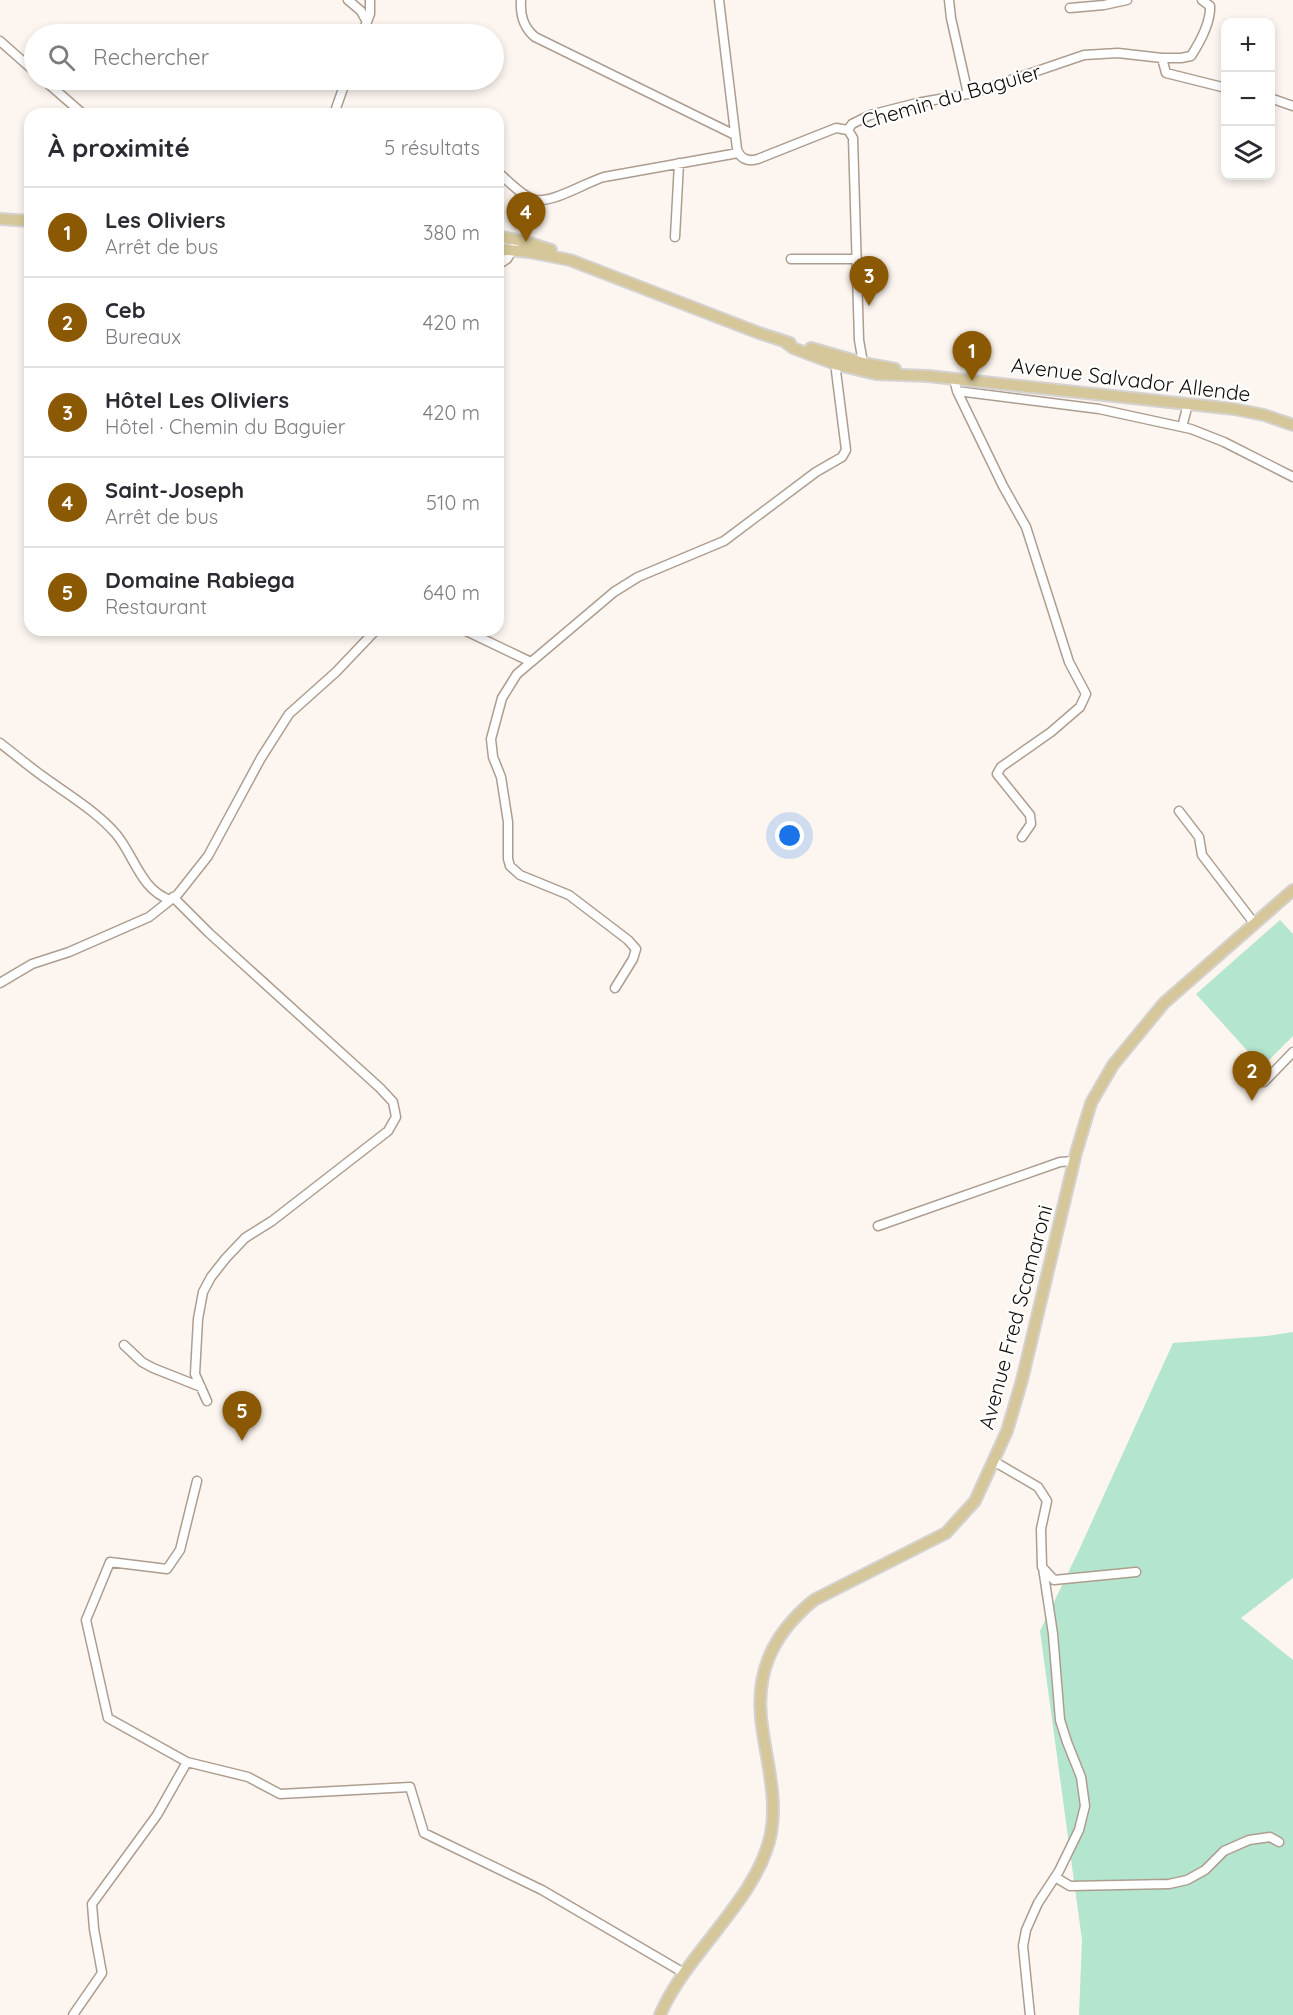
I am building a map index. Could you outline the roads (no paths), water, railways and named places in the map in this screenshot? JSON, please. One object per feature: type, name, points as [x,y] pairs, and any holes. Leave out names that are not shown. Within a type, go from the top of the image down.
[{"type":"main road","points":[[0,219],[24,221]]},
{"type":"main road","name":"Avenue Salvador Allende","points":[[504,238],[561,254],[570,260]]},
{"type":"main road","name":"Avenue Salvador Allende","points":[[504,249],[570,260],[785,342],[795,343],[852,364]]},
{"type":"main road","name":"Avenue Salvador Allende","points":[[785,342],[793,348],[825,360],[928,376],[1188,404],[1264,415],[1293,425]]},
{"type":"main road","name":"Avenue Fred Scamaroni","points":[[660,2015],[684,1973],[755,1876],[771,1834],[773,1809],[760,1702],[763,1676],[776,1641],[795,1615],[814,1600],[946,1533],[975,1501],[995,1462],[1022,1380],[1074,1161],[1091,1103],[1113,1065],[1164,1003],[1293,890]]},
{"type":"street","points":[[348,0],[361,11],[367,22]]},
{"type":"street","points":[[367,22],[370,14],[370,0]]},
{"type":"street","points":[[521,0],[523,22],[535,37],[735,135]]},
{"type":"street","points":[[719,0],[738,153]]},
{"type":"street","points":[[949,0],[968,94]]},
{"type":"street","points":[[1070,8],[1127,0]]},
{"type":"street","name":"Chemin du Baguier","points":[[848,130],[852,124],[870,115],[917,103],[968,94],[1084,55],[1118,53],[1162,58],[1191,56],[1200,42],[1210,11],[1210,6],[1202,0]]},
{"type":"street","points":[[0,41],[24,62]]},
{"type":"street","points":[[1162,58],[1166,73],[1221,87]]},
{"type":"street","points":[[55,90],[76,108]]},
{"type":"street","points":[[336,108],[342,90]]},
{"type":"street","points":[[1275,100],[1293,106]]},
{"type":"street","name":"Chemin du Baguier","points":[[504,177],[528,197],[542,201],[604,177],[738,153],[746,160],[752,160],[836,128],[848,130],[854,144],[859,340],[852,364]]},
{"type":"street","points":[[675,237],[679,163]]},
{"type":"street","points":[[504,262],[514,246],[543,248]]},
{"type":"street","points":[[791,259],[857,259]]},
{"type":"street","name":"Chemin du Baguier","points":[[852,364],[859,340]]},
{"type":"street","points":[[615,988],[633,959],[636,949],[628,940],[569,895],[520,875],[510,866],[508,822],[501,777],[493,757],[491,739],[502,698],[517,674],[614,592],[638,577],[724,541],[816,472],[842,457],[846,450],[836,371],[852,364]]},
{"type":"street","points":[[954,379],[957,391],[1003,486],[1026,526],[1068,662],[1086,694],[1080,707],[1051,732],[1001,767],[997,774],[1030,815],[1031,824],[1022,837]]},
{"type":"street","points":[[957,391],[1099,409],[1182,427],[1224,442],[1293,477]]},
{"type":"street","points":[[1182,427],[1188,404]]},
{"type":"street","points":[[0,983],[32,964],[69,952],[149,916],[172,898],[208,856],[261,758],[289,714],[336,672],[370,636]]},
{"type":"street","points":[[477,636],[531,662]]},
{"type":"street","points":[[0,743],[117,834],[138,872],[161,897],[172,898],[393,1102],[396,1118],[388,1131],[272,1221],[245,1238],[211,1277],[203,1292],[198,1318],[195,1374],[207,1401]]},
{"type":"street","points":[[1179,811],[1200,837],[1202,855],[1254,923]]},
{"type":"street","points":[[1264,1082],[1293,1052]]},
{"type":"street","points":[[878,1226],[1060,1162],[1074,1161]]},
{"type":"street","points":[[124,1345],[142,1362],[153,1368],[201,1387]]},
{"type":"street","points":[[995,1462],[1038,1487],[1047,1501],[1041,1529],[1042,1568],[1053,1634],[1060,1720],[1066,1742],[1081,1777],[1085,1806],[1079,1830],[1055,1877],[1038,1903],[1026,1930],[1023,1946],[1030,2015]]},
{"type":"street","points":[[197,1480],[180,1550],[167,1569],[110,1562],[86,1620],[108,1718],[187,1762],[248,1777],[280,1794],[410,1787],[424,1833],[542,1890],[684,1973]]},
{"type":"street","points":[[1042,1568],[1054,1580],[1136,1572]]},
{"type":"street","points":[[73,2015],[102,1973],[92,1904],[158,1815],[187,1762]]},
{"type":"street","points":[[1055,1877],[1070,1886],[1168,1884],[1187,1880],[1205,1870],[1224,1851],[1249,1840],[1270,1837],[1279,1842]]},
{"type":"place","name":"Saint-Joseph","points":[[526,242]]},
{"type":"place","name":"Hôtel Les Oliviers","points":[[869,306]]},
{"type":"place","name":"Les Oliviers","points":[[972,381]]},
{"type":"place","name":"Ceb","points":[[1252,1101]]},
{"type":"place","name":"Domaine Rabiega","points":[[242,1441]]}]
